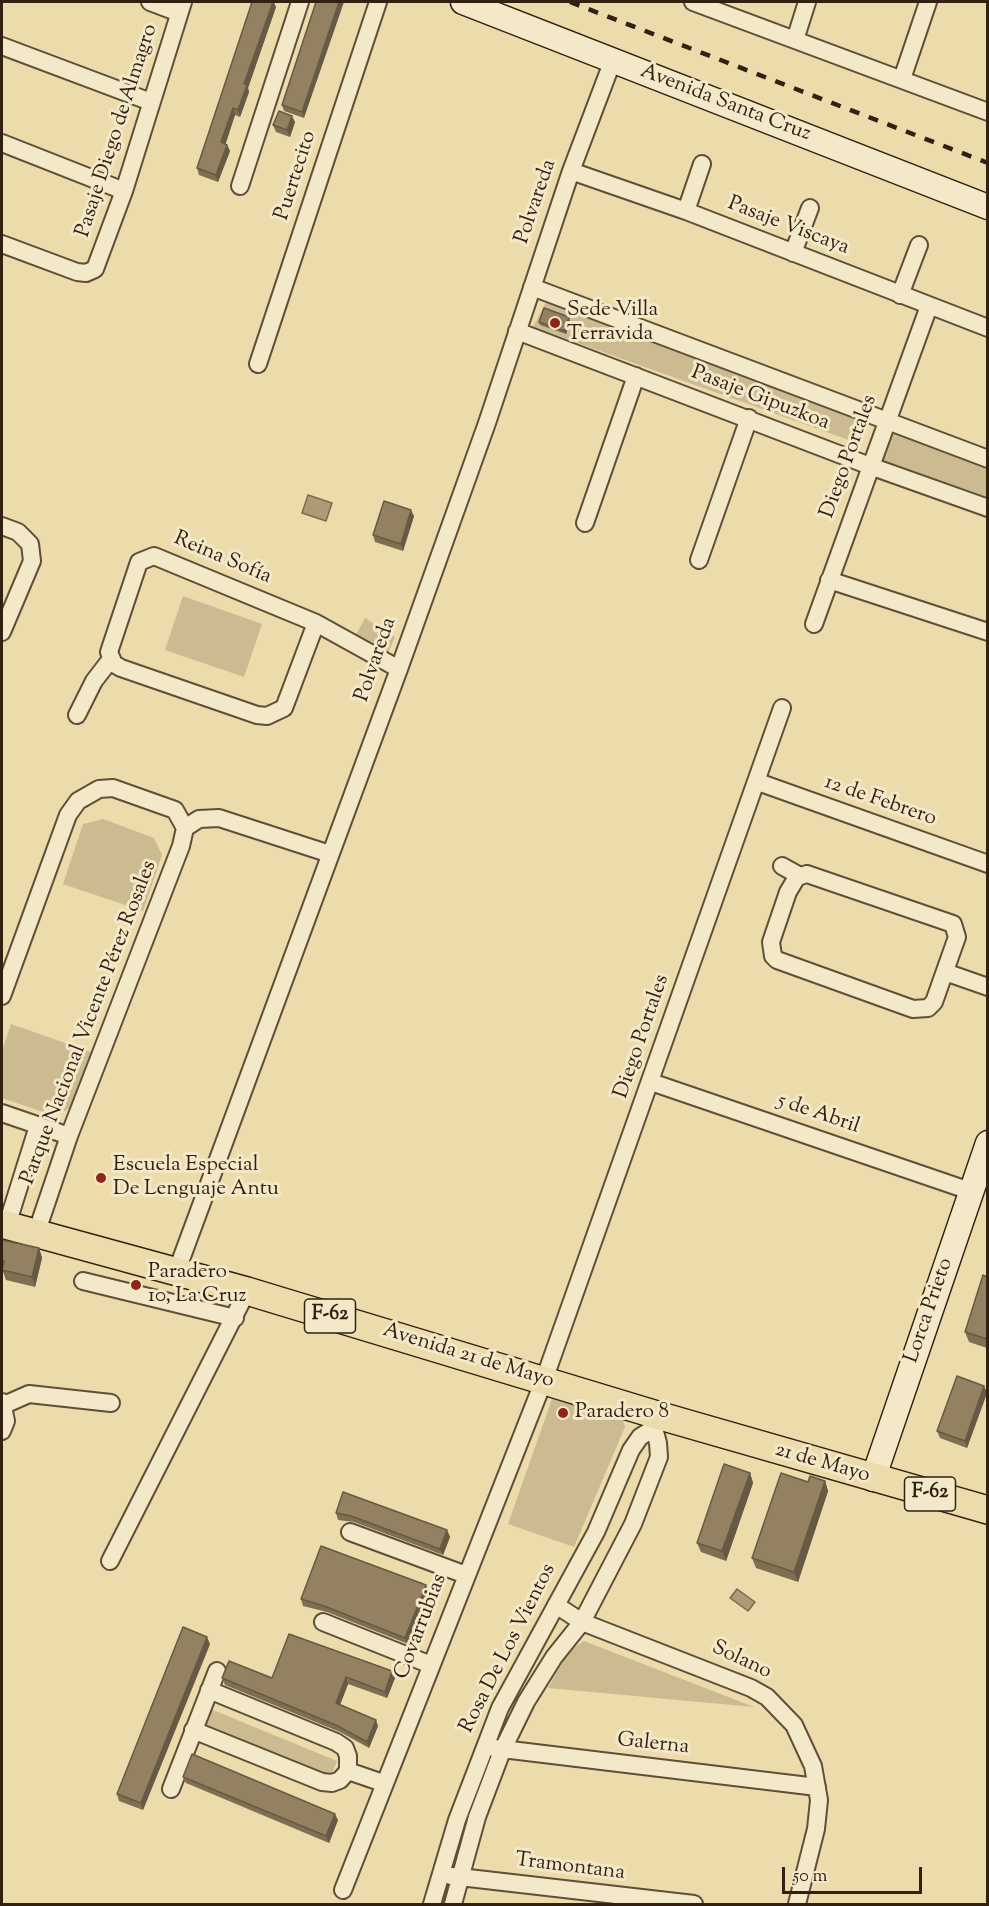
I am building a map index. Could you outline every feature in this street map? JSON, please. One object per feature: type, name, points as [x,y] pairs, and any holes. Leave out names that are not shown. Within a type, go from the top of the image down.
[{"type":"main road","name":"Avenida Santa Cruz","points":[[463,2],[987,207]]},
{"type":"main road","name":"Lorca Prieto","points":[[873,1479],[987,1143]]},
{"type":"main road","name":"Avenida 21 de Mayo","points":[[4,1225],[247,1291],[544,1380],[655,1421]]},
{"type":"main road","name":"21 de Mayo","points":[[655,1421],[987,1510]]},
{"type":"street","points":[[150,2],[181,7]]},
{"type":"street","points":[[240,186],[300,2]]},
{"type":"street","name":"Puertecito","points":[[258,364],[378,2]]},
{"type":"street","points":[[693,2],[987,112]]},
{"type":"street","points":[[739,19],[743,2]]},
{"type":"street","points":[[795,40],[807,2]]},
{"type":"street","points":[[902,79],[928,2]]},
{"type":"street","name":"Pasaje Diego de Almagro","points":[[2,244],[78,272],[91,271],[99,264],[181,7]]},
{"type":"street","points":[[2,46],[151,102]]},
{"type":"street","name":"Polvareda","points":[[176,1273],[399,669],[518,331],[571,171],[613,60]]},
{"type":"street","points":[[2,143],[124,191]]},
{"type":"street","points":[[686,212],[702,164]]},
{"type":"street","name":"Pasaje Viscaya","points":[[571,171],[686,212],[987,328]]},
{"type":"street","points":[[793,253],[810,208]]},
{"type":"street","points":[[900,295],[919,245]]},
{"type":"street","name":"Pasaje Gipuzkoa","points":[[532,286],[987,459]]},
{"type":"street","name":"Diego Portales","points":[[814,624],[929,306]]},
{"type":"street","name":"Pasaje Gipuzkoa","points":[[518,331],[870,466],[987,508]]},
{"type":"street","points":[[585,523],[636,376]]},
{"type":"street","points":[[699,560],[749,418]]},
{"type":"street","points":[[2,526],[18,532],[30,544],[32,561],[2,632]]},
{"type":"street","name":"Reina Sofía","points":[[111,659],[109,645],[139,562],[148,556],[159,557],[316,623],[399,669]]},
{"type":"street","points":[[829,580],[987,632]]},
{"type":"street","points":[[78,715],[94,681],[111,659],[121,668],[257,715],[267,716],[284,708],[316,623]]},
{"type":"street","name":"Diego Portales","points":[[544,1380],[758,783],[782,708]]},
{"type":"street","name":"12 de Febrero","points":[[758,783],[987,864]]},
{"type":"street","points":[[2,996],[68,815],[78,801],[99,789],[113,788],[176,810],[185,828],[199,819],[219,818],[330,854]]},
{"type":"street","name":"Parque Nacional Vicente Pérez Rosales","points":[[36,1234],[69,1136],[181,846],[185,828]]},
{"type":"street","points":[[782,866],[800,876],[812,875],[953,924],[957,937],[934,1002],[921,1010],[780,963],[773,956],[771,942],[788,892],[800,876]]},
{"type":"street","points":[[945,972],[987,987]]},
{"type":"street","name":"5 de Abril","points":[[651,1082],[970,1191]]},
{"type":"street","points":[[2,1113],[69,1136]]},
{"type":"street","points":[[4,1225],[38,1126]]},
{"type":"street","points":[[83,1281],[235,1318]]},
{"type":"street","points":[[110,1561],[247,1291]]},
{"type":"street","name":"Covarrubias","points":[[343,1890],[383,1783],[544,1380]]},
{"type":"street","points":[[2,1431],[6,1421],[3,1403],[29,1394],[111,1403]]},
{"type":"street","name":"Rosa De Los Vientos","points":[[432,1905],[440,1874],[484,1745],[533,1643],[596,1532],[631,1450],[655,1421]]},
{"type":"street","name":"Rosa De Los Vientos","points":[[453,1905],[477,1817],[502,1750],[531,1693],[554,1657],[582,1622],[633,1524],[658,1457],[655,1421]]},
{"type":"street","points":[[350,1532],[466,1575]]},
{"type":"street","name":"Solano","points":[[556,1605],[582,1622],[724,1676],[767,1697],[794,1725],[804,1744],[817,1787],[816,1828],[797,1905]]},
{"type":"street","points":[[323,1622],[431,1665]]},
{"type":"street","points":[[171,1789],[217,1671]]},
{"type":"street","points":[[194,1730],[322,1782],[332,1783],[340,1780],[348,1771],[348,1756],[345,1748],[336,1742],[209,1690]]},
{"type":"street","name":"Galerna","points":[[484,1745],[502,1750],[817,1787]]},
{"type":"street","points":[[348,1771],[383,1783]]},
{"type":"street","name":"Tramontana","points":[[440,1874],[694,1905]]},
{"type":"shaded area","points":[[547,300],[867,418],[857,443],[533,327]]},
{"type":"shaded area","points":[[887,420],[987,459],[987,508],[870,466]]},
{"type":"shaded area","points":[[308,495],[332,503],[326,521],[302,513]]},
{"type":"shaded area","points":[[183,596],[262,624],[244,677],[165,650]]},
{"type":"shaded area","points":[[365,618],[395,637],[382,667],[349,648]]},
{"type":"shaded area","points":[[103,819],[154,838],[162,855],[143,911],[63,884],[83,824]]},
{"type":"shaded area","points":[[11,1024],[91,1052],[72,1107],[55,1116],[2,1098],[2,1051]]},
{"type":"shaded area","points":[[552,1399],[622,1416],[625,1427],[574,1547],[508,1524]]},
{"type":"shaded area","points":[[737,1589],[755,1602],[748,1611],[730,1598]]},
{"type":"shaded area","points":[[584,1641],[754,1707],[548,1688],[568,1652]]},
{"type":"shaded area","points":[[208,1708],[337,1761],[328,1784],[198,1731]]},
{"type":"building","points":[[252,2],[273,2],[244,84],[247,85],[238,110],[233,108],[221,142],[227,145],[216,175],[197,168]]},
{"type":"building","points":[[316,2],[339,2],[302,112],[282,105]]},
{"type":"building","points":[[279,111],[292,116],[287,130],[273,125]]},
{"type":"building","name":"Sede Villa Terravida","points":[[544,308],[569,317],[564,331],[539,322]]},
{"type":"building","points":[[384,501],[411,510],[401,544],[373,535]]},
{"type":"building","points":[[2,1240],[39,1248],[32,1277],[2,1270],[4,1261],[2,1260]]},
{"type":"building","points":[[983,1275],[987,1277],[987,1339],[965,1332]]},
{"type":"building","points":[[957,1376],[984,1386],[965,1441],[937,1431]]},
{"type":"building","points":[[724,1464],[750,1473],[722,1551],[697,1543]]},
{"type":"building","points":[[781,1473],[808,1482],[810,1476],[825,1481],[794,1572],[752,1558]]},
{"type":"building","points":[[343,1492],[447,1530],[440,1549],[351,1516],[336,1513]]},
{"type":"building","points":[[321,1546],[426,1585],[405,1638],[301,1599]]},
{"type":"building","points":[[183,1627],[207,1637],[141,1803],[117,1794]]},
{"type":"building","points":[[289,1634],[392,1671],[385,1692],[346,1677],[336,1703],[376,1720],[367,1742],[338,1726],[222,1678],[229,1661],[272,1678]]},
{"type":"building","points":[[192,1754],[335,1814],[326,1836],[183,1777]]},
{"type":"railway","points":[[570,2],[988,163]]},
{"type":"place","name":"Sede Villa Terravida","points":[[555,323]]},
{"type":"place","name":"Escuela Especial De Lenguaje Antu","points":[[101,1178]]},
{"type":"place","name":"Paradero 10, La Cruz","points":[[136,1285]]},
{"type":"place","name":"Paradero 8","points":[[563,1413]]}]
